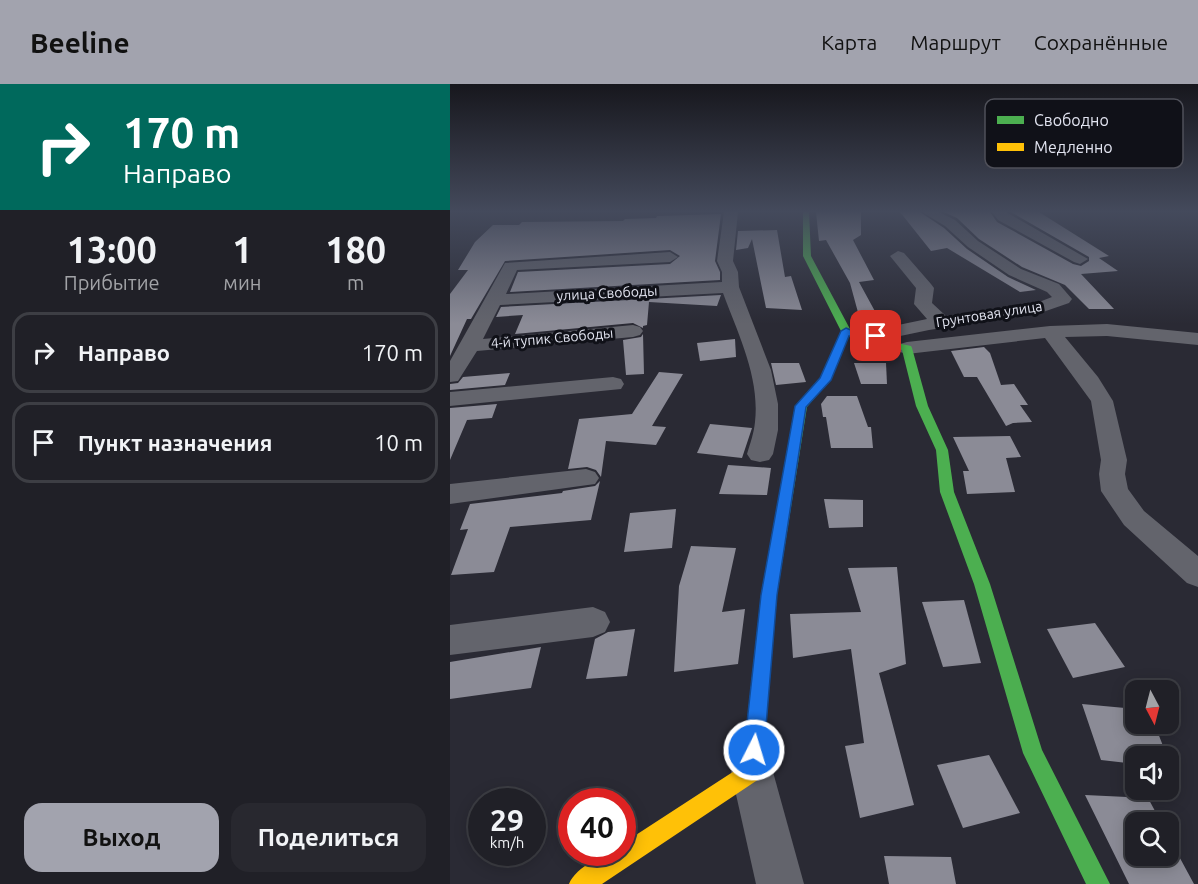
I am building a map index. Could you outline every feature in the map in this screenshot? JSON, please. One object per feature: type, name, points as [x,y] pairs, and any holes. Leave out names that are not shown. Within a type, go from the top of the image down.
[{"type":"street","points":[[450,376],[470,346],[521,249]]},
{"type":"street","points":[[726,249],[725,261],[730,272],[730,287],[762,374],[766,397],[767,423],[760,454]]},
{"type":"street","points":[[807,249],[807,256],[854,335],[906,348],[1050,332],[1107,330],[1198,339]]},
{"type":"street","name":"Грунтовая улица","points":[[854,335],[1043,307],[1062,299],[1053,288],[1016,272],[981,249]]},
{"type":"street","points":[[1062,249],[1080,259]]},
{"type":"street","points":[[898,256],[925,288],[923,304],[941,322]]},
{"type":"street","points":[[511,266],[670,257]]},
{"type":"street","name":"улица Свободы","points":[[494,300],[730,287]]},
{"type":"street","name":"4-й тупик Свободы","points":[[470,346],[633,331]]},
{"type":"street","points":[[1050,332],[1102,400],[1114,460],[1112,474],[1115,491],[1134,518],[1198,574]]},
{"type":"street","points":[[780,884],[752,772],[769,595],[801,406],[825,380],[854,335]]},
{"type":"street","points":[[906,348],[922,406],[942,450],[947,492],[982,584],[1034,753],[1098,884]]},
{"type":"street","points":[[450,399],[613,384]]},
{"type":"street","points":[[450,494],[586,478]]},
{"type":"street","points":[[450,640],[592,622]]},
{"type":"street","points":[[581,884],[752,772]]},
{"type":"building","points":[[471,249],[716,249],[715,261],[720,272],[720,280],[510,292],[518,272],[670,264],[680,256],[670,250],[505,261],[471,319],[467,319],[450,356],[450,294],[468,270],[458,270]]},
{"type":"building","points":[[754,249],[780,249],[785,277],[791,276],[802,310],[766,308]]},
{"type":"building","points":[[831,249],[858,249],[874,280],[859,282],[883,326],[868,329],[862,327],[850,283]]},
{"type":"building","points":[[949,249],[967,249],[1008,277],[1036,290],[1020,292]]},
{"type":"building","points":[[995,249],[1046,249],[1081,266],[1089,261],[1089,257],[1076,249],[1098,249],[1109,256],[1099,258],[1118,271],[1081,274],[1114,309],[1089,309],[1065,285],[1022,267]]},
{"type":"building","points":[[721,295],[717,306],[649,302],[647,325],[643,328],[633,323],[515,334],[523,315],[496,317],[501,307]]},
{"type":"building","points":[[643,334],[644,374],[626,375],[623,340],[641,337]]},
{"type":"building","points":[[735,339],[736,357],[700,361],[697,343]]},
{"type":"building","points":[[984,347],[990,353],[1001,385],[1014,384],[1028,405],[1020,405],[1032,422],[1013,423],[1006,426],[977,377],[964,377],[951,351]]},
{"type":"building","points":[[771,363],[799,363],[806,382],[776,385]]},
{"type":"building","points":[[854,363],[886,363],[887,384],[861,384]]},
{"type":"building","points":[[659,372],[683,374],[652,426],[666,427],[656,445],[606,441],[601,477],[596,470],[587,467],[568,469],[579,419],[632,414]]},
{"type":"building","points":[[510,373],[505,385],[450,390],[450,384],[458,383],[463,377]]},
{"type":"building","points":[[827,396],[857,396],[868,427],[871,427],[873,448],[831,448],[826,417],[823,417],[821,404]]},
{"type":"building","points":[[497,404],[492,418],[467,420],[450,460],[450,408]]},
{"type":"building","points":[[710,424],[752,428],[742,458],[697,453]]},
{"type":"building","points":[[1010,436],[1021,457],[1006,458],[1015,492],[967,494],[963,471],[969,471],[953,437]]},
{"type":"building","points":[[728,465],[771,468],[767,495],[719,494]]},
{"type":"building","points":[[600,481],[591,520],[510,527],[494,572],[451,575],[468,529],[460,530],[470,504],[562,493],[595,486]]},
{"type":"building","points":[[824,499],[863,500],[863,527],[829,528]]},
{"type":"building","points":[[676,509],[672,548],[624,552],[630,513]]},
{"type":"building","points":[[691,546],[736,548],[722,612],[745,609],[738,664],[674,672],[679,586]]},
{"type":"building","points":[[897,567],[906,664],[879,673],[914,805],[860,818],[845,746],[864,743],[851,649],[793,658],[790,614],[861,612],[848,568]]},
{"type":"building","points":[[964,600],[981,663],[943,667],[922,602]]},
{"type":"building","points":[[1095,623],[1125,667],[1073,678],[1047,629]]},
{"type":"building","points":[[635,629],[627,676],[586,679],[595,639],[608,632]]},
{"type":"building","points":[[541,647],[531,688],[450,699],[450,662]]},
{"type":"building","points":[[1082,704],[1125,708],[1125,734],[1158,734],[1163,746],[1125,746],[1125,763],[1101,760]]},
{"type":"building","points":[[989,755],[1020,813],[963,828],[937,765]]},
{"type":"building","points":[[1085,795],[1125,797],[1125,800],[1149,800],[1156,812],[1125,812],[1125,866],[1179,866],[1179,856],[1194,884],[1129,884]]},
{"type":"building","points":[[884,856],[951,857],[956,884],[889,884]]},
{"type":"traffic: fast","points":[[752,767],[769,595],[801,406],[825,380],[846,331],[807,256],[807,249]]},
{"type":"traffic: fast","points":[[846,331],[862,338],[907,348],[922,406],[942,450],[947,492],[982,584],[1033,753],[1098,884]]},
{"type":"traffic: slow","points":[[581,884],[752,772],[752,767]]},
{"type":"route","points":[[754,750],[769,595],[801,406],[825,380],[846,331],[862,338],[876,336]]}]
